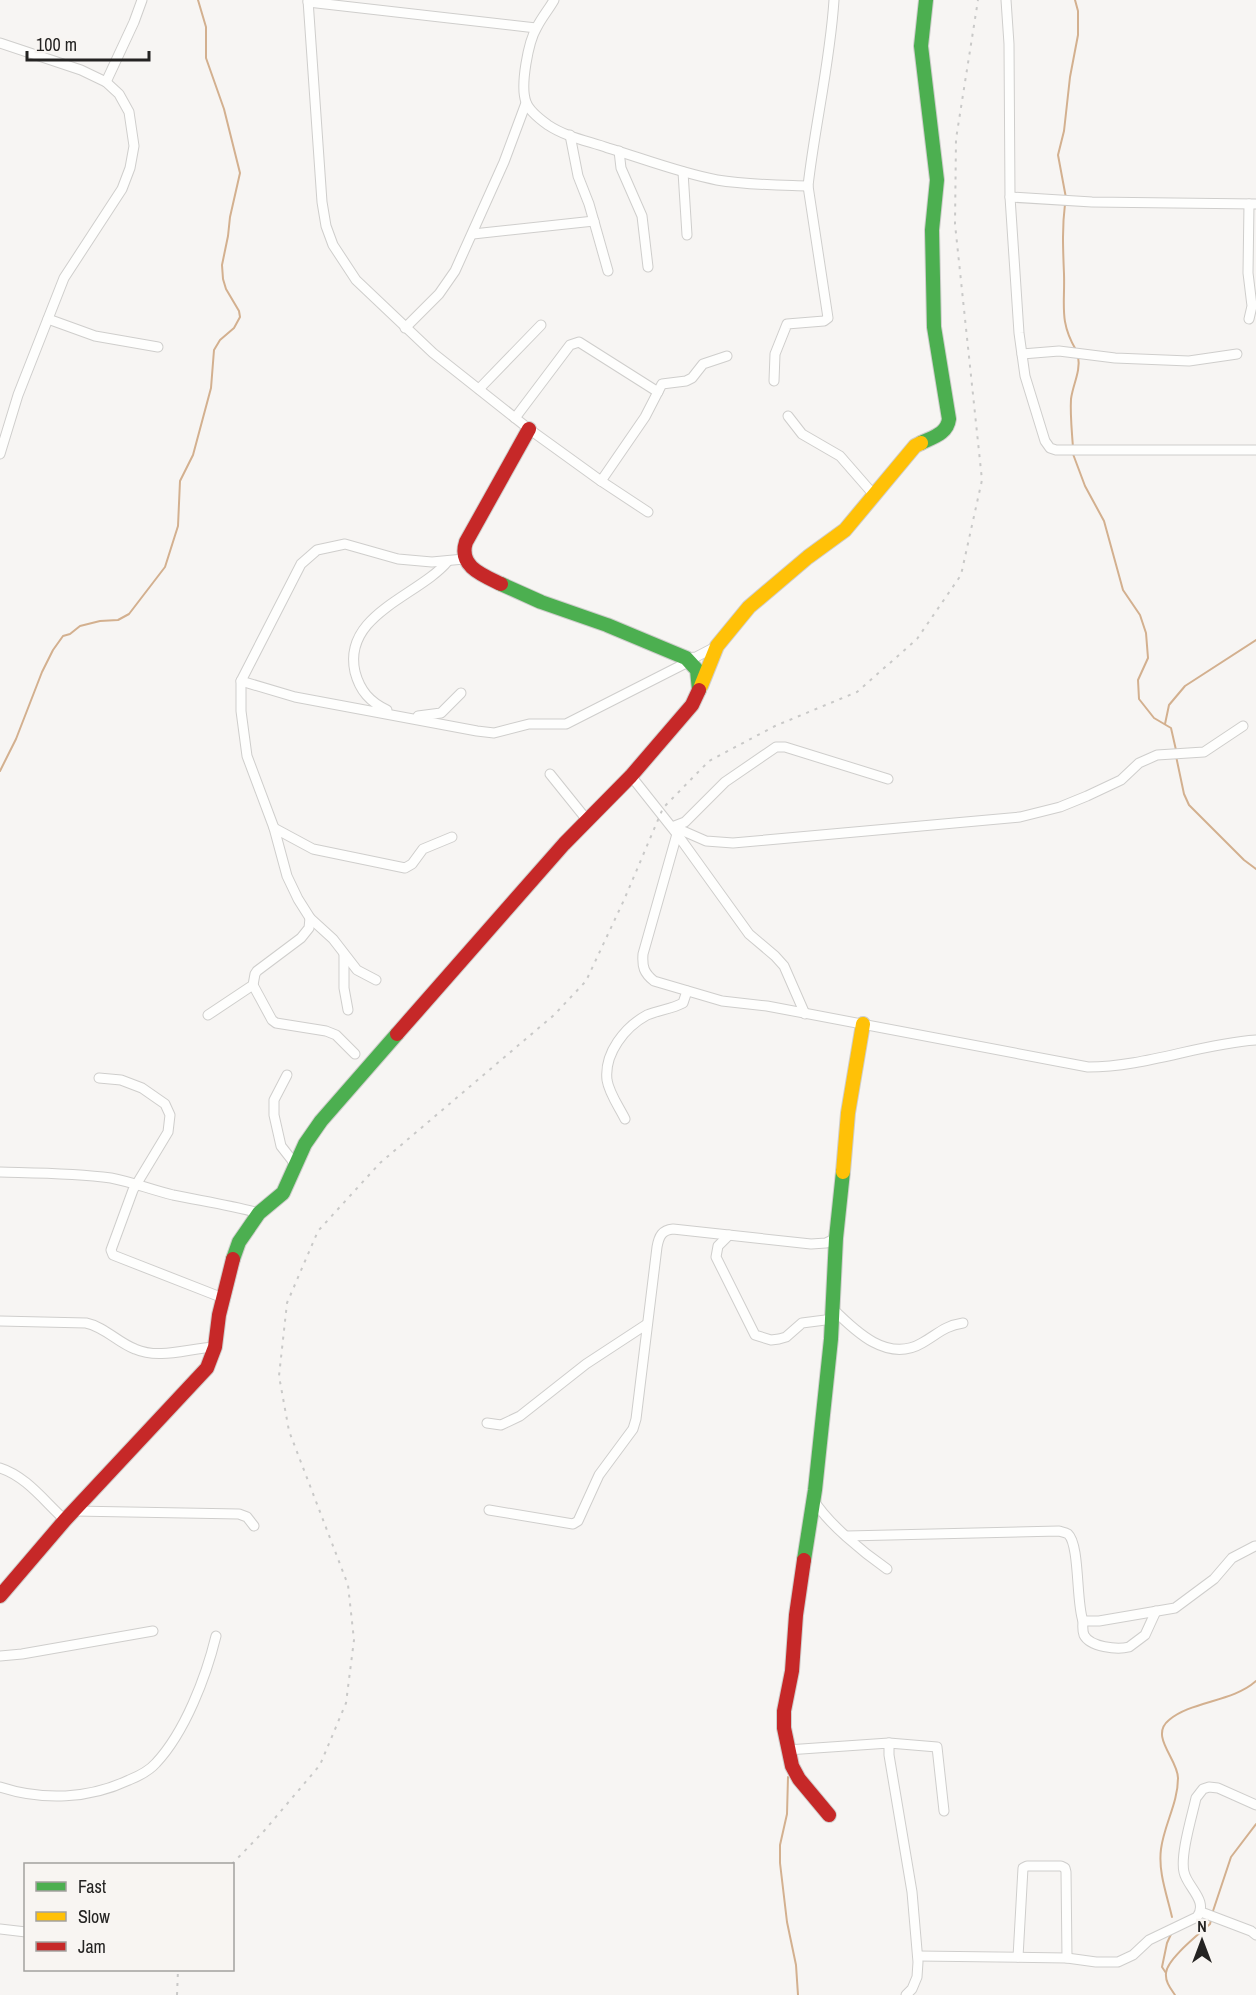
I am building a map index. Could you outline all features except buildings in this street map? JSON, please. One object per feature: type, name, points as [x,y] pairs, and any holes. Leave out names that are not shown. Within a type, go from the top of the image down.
[{"type":"street","points":[[105,82],[142,0]]},
{"type":"street","points":[[405,328],[439,294],[455,271],[473,234],[526,103],[526,63],[529,47],[536,28],[554,0]]},
{"type":"street","points":[[774,381],[775,354],[787,324],[824,321],[828,318],[808,186],[825,80],[834,0]]},
{"type":"street","points":[[0,1596],[70,1515],[207,1368],[215,1347],[223,1298],[239,1242],[259,1214],[283,1193],[305,1144],[321,1121],[564,844],[631,776],[692,705],[717,646],[756,601],[808,557],[845,530],[915,446],[942,432],[948,426],[950,419],[934,327],[932,230],[937,180],[921,46],[926,0]]},
{"type":"street","points":[[1006,0],[1009,44],[1010,197],[1022,354],[1024,376],[1045,441],[1050,448],[1056,450],[1256,450]]},
{"type":"street","points":[[536,28],[308,1],[321,193],[326,226],[333,244],[356,280],[405,328],[529,429],[648,512]]},
{"type":"street","points":[[0,43],[81,70],[105,82],[118,94],[129,112],[134,146],[130,168],[122,189],[64,278],[18,395],[0,454]]},
{"type":"street","points":[[526,103],[549,126],[683,172],[718,180],[753,184],[808,186]]},
{"type":"street","points":[[570,135],[578,176],[608,271]]},
{"type":"street","points":[[619,151],[621,168],[642,216],[648,267]]},
{"type":"street","points":[[683,172],[687,235]]},
{"type":"street","points":[[1010,197],[1092,202],[1252,204],[1248,273],[1252,306],[1249,319]]},
{"type":"street","points":[[473,234],[594,221]]},
{"type":"street","points":[[48,319],[95,336],[158,347]]},
{"type":"street","points":[[479,389],[541,325]]},
{"type":"street","points":[[515,418],[570,345],[575,342],[579,342],[658,392]]},
{"type":"street","points":[[1022,354],[1059,351],[1115,358],[1189,362],[1238,354]]},
{"type":"street","points":[[602,481],[645,417],[662,384],[686,381],[692,378],[703,364],[727,356]]},
{"type":"street","points":[[788,416],[802,434],[840,456],[874,495]]},
{"type":"street","points":[[529,429],[466,542],[463,551],[464,559],[469,565],[491,579],[541,602],[607,625],[688,660],[697,670],[700,688]]},
{"type":"street","points":[[376,980],[357,970],[333,939],[310,918],[287,876],[274,828],[247,756],[241,711],[241,681],[301,564],[317,550],[345,543],[398,559],[432,562],[464,559]]},
{"type":"street","points":[[448,561],[434,575],[369,622],[359,634],[354,650],[355,670],[366,696],[375,704],[404,716],[424,716],[441,712],[461,693]]},
{"type":"street","points":[[241,681],[295,697],[477,732],[494,733],[529,724],[566,724],[717,646]]},
{"type":"street","points":[[674,829],[706,841],[732,843],[1020,817],[1060,807],[1121,780],[1139,763],[1157,755],[1193,755],[1204,752],[1243,726]]},
{"type":"street","points":[[888,779],[785,747],[776,747],[725,782],[686,822],[674,829],[643,954],[642,967],[646,974],[654,981],[722,1001],[767,1006],[1088,1067],[1117,1066],[1192,1050],[1256,1040]]},
{"type":"street","points":[[550,774],[587,820]]},
{"type":"street","points":[[631,776],[674,829],[749,934],[784,966],[806,1014]]},
{"type":"street","points":[[274,828],[313,849],[405,868],[412,864],[423,849],[453,837]]},
{"type":"street","points":[[310,918],[305,934],[257,971],[253,985],[272,1020],[276,1023],[326,1031],[336,1035],[355,1054]]},
{"type":"street","points":[[344,955],[344,988],[348,1010]]},
{"type":"street","points":[[208,1015],[253,985]]},
{"type":"street","points":[[625,1119],[607,1081],[612,1052],[628,1029],[649,1015],[683,1003],[687,991]]},
{"type":"street","points":[[829,1815],[792,1767],[787,1750],[784,1711],[792,1671],[796,1615],[813,1499],[833,1314],[836,1238],[851,1092],[863,1024]]},
{"type":"street","points":[[287,1075],[274,1100],[274,1115],[281,1146],[295,1164]]},
{"type":"street","points":[[99,1078],[132,1083],[142,1088],[168,1108],[170,1115],[168,1132],[137,1184],[113,1241],[111,1250],[113,1255],[223,1298]]},
{"type":"street","points":[[0,1172],[72,1174],[137,1184],[259,1214]]},
{"type":"street","points":[[489,1510],[573,1524],[578,1521],[602,1470],[633,1429],[636,1419],[657,1247],[661,1233],[673,1229],[811,1244],[826,1243],[836,1238]]},
{"type":"street","points":[[729,1235],[718,1246],[716,1257],[755,1335],[771,1340],[779,1339],[786,1337],[802,1323],[833,1314],[880,1346],[895,1351],[912,1348],[945,1328],[963,1323]]},
{"type":"street","points":[[0,1321],[97,1325],[135,1349],[148,1352],[163,1353],[215,1347]]},
{"type":"street","points":[[487,1423],[501,1425],[520,1416],[586,1364],[647,1324]]},
{"type":"street","points":[[0,1468],[11,1471],[70,1515],[239,1514],[247,1517],[254,1526]]},
{"type":"street","points":[[813,1499],[824,1515],[864,1552],[887,1569]]},
{"type":"street","points":[[847,1536],[1065,1532],[1070,1536],[1075,1557],[1083,1630],[1089,1640],[1099,1645],[1124,1648],[1134,1645],[1145,1635],[1156,1611]]},
{"type":"street","points":[[1083,1621],[1099,1621],[1175,1608],[1214,1579],[1232,1558],[1255,1546]]},
{"type":"street","points":[[0,1656],[153,1631]]},
{"type":"street","points":[[0,1787],[32,1794],[89,1795],[139,1776],[155,1765],[168,1749],[193,1703],[208,1669],[216,1636]]},
{"type":"street","points":[[787,1750],[889,1743],[932,1745],[937,1747],[944,1811]]},
{"type":"street","points":[[889,1743],[889,1755],[912,1892],[918,1956],[917,1977],[912,1989],[906,1995]]},
{"type":"street","points":[[918,1956],[1068,1958],[1109,1963],[1126,1960],[1149,1940],[1197,1917],[1201,1912],[1201,1904],[1186,1880],[1183,1858],[1196,1798],[1203,1789],[1209,1786],[1218,1788],[1256,1805]]},
{"type":"street","points":[[1018,1957],[1023,1868],[1061,1866],[1066,1872],[1068,1958]]},
{"type":"street","points":[[1201,1912],[1251,1930],[1256,1935]]},
{"type":"street","points":[[0,1929],[24,1932]]},
{"type":"waterway","points":[[0,771],[16,739],[42,672],[63,636],[70,634],[80,626],[100,621],[118,620],[129,614],[165,567],[178,526],[180,481],[193,455],[211,388],[214,350],[220,340],[234,328],[240,317],[226,289],[222,265],[240,173],[224,109],[206,58],[206,27],[198,0]]},
{"type":"waterway","points":[[1066,198],[1058,155],[1064,131],[1070,77],[1078,35],[1078,11],[1075,0]]},
{"type":"waterway","points":[[1065,204],[1063,222],[1064,313],[1067,330],[1076,350]]},
{"type":"waterway","points":[[1073,448],[1071,399],[1078,372],[1078,356]]},
{"type":"waterway","points":[[1073,454],[1085,486],[1104,521],[1123,590],[1140,615],[1146,633],[1148,658],[1138,680],[1139,699],[1154,718],[1171,728],[1176,750]]},
{"type":"waterway","points":[[1165,724],[1169,705],[1185,686],[1256,640]]},
{"type":"waterway","points":[[1176,756],[1184,794],[1189,805],[1256,869]]},
{"type":"waterway","points":[[1172,1917],[1160,1858],[1176,1796],[1178,1778],[1163,1740],[1164,1726],[1178,1714],[1236,1693],[1256,1681]]},
{"type":"waterway","points":[[788,1777],[787,1814],[780,1845],[780,1863],[787,1922],[796,1965],[798,1995]]},
{"type":"waterway","points":[[1212,1914],[1231,1857],[1256,1824]]},
{"type":"waterway","points":[[1175,1995],[1166,1979],[1168,1967],[1184,1947],[1210,1924],[1211,1920]]},
{"type":"waterway","points":[[1166,1973],[1162,1967],[1172,1932]]},
{"type":"railway","points":[[233,1863],[264,1831],[320,1765],[346,1703],[354,1640],[348,1585],[289,1431],[279,1376],[287,1303],[318,1231],[380,1163],[554,1015],[586,981],[663,808],[709,761],[775,726],[857,692],[917,639],[961,575],[982,480],[955,224],[956,139],[978,0]]},
{"type":"railway","points":[[177,1995],[178,1971]]},
{"type":"traffic: fast","points":[[921,443],[942,432],[949,419],[934,327],[932,230],[937,180],[921,46],[926,0]]},
{"type":"traffic: fast","points":[[501,584],[541,602],[607,625],[686,658],[697,670],[699,690]]},
{"type":"traffic: fast","points":[[233,1259],[239,1242],[259,1213],[283,1193],[305,1144],[321,1121],[397,1034]]},
{"type":"traffic: fast","points":[[804,1560],[815,1490],[831,1339],[836,1238],[843,1172]]},
{"type":"traffic: slow","points":[[701,686],[717,646],[749,607],[808,557],[845,530],[915,446],[921,443]]},
{"type":"traffic: slow","points":[[843,1172],[848,1113],[863,1024]]},
{"type":"traffic: jam","points":[[501,584],[473,569],[465,557],[464,550],[466,542],[529,429]]},
{"type":"traffic: jam","points":[[397,1034],[564,844],[631,776],[692,705],[699,690]]},
{"type":"traffic: jam","points":[[0,1596],[65,1520],[207,1368],[215,1347],[219,1315],[233,1259]]},
{"type":"traffic: jam","points":[[804,1560],[796,1615],[792,1671],[784,1711],[784,1728],[792,1766],[799,1779],[829,1815]]}]
